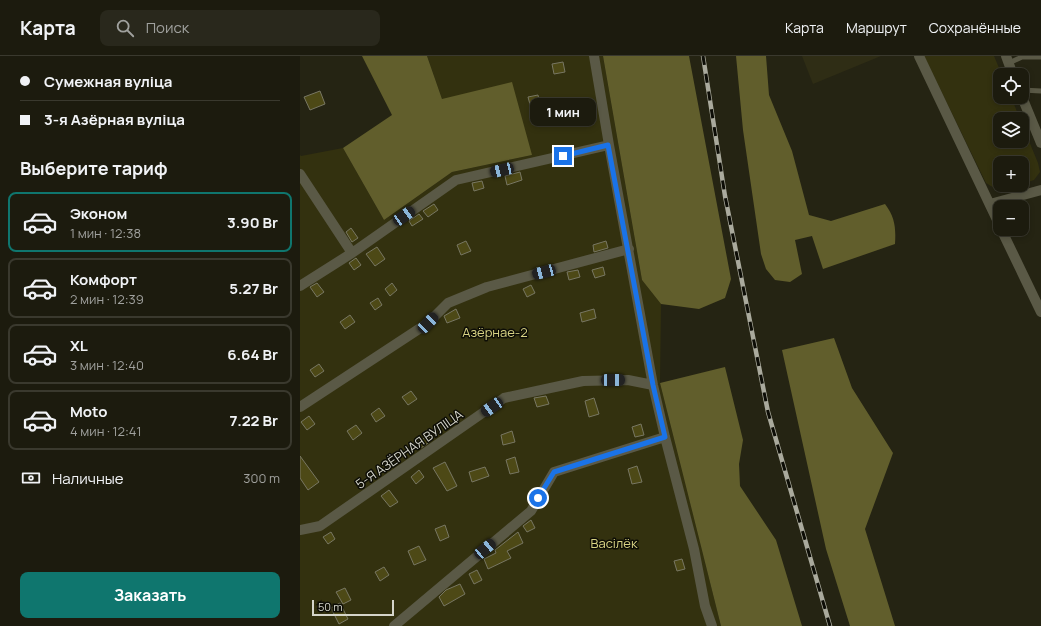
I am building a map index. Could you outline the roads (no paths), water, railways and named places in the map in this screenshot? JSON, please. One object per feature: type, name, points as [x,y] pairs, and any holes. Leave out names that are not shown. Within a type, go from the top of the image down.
[{"type":"street","points":[[594,56],[608,145],[629,249],[653,385],[694,549],[705,606],[712,626]]},
{"type":"street","points":[[919,56],[993,211]]},
{"type":"street","points":[[1025,104],[1041,144]]},
{"type":"street","points":[[300,286],[352,253],[456,180],[608,145]]},
{"type":"street","points":[[300,174],[352,253]]},
{"type":"street","points":[[990,204],[1041,190]]},
{"type":"street","points":[[1004,236],[1041,312]]},
{"type":"street","points":[[300,407],[428,323],[448,303],[487,287],[629,249]]},
{"type":"street","name":"5-Я АЗЁРНАЯ ВУЛІЦА","points":[[300,530],[320,526],[504,398],[583,381],[628,380],[653,385]]},
{"type":"street","points":[[394,626],[531,511],[554,472],[665,437]]},
{"type":"lane","points":[[1007,60],[1022,57],[1041,58]]},
{"type":"lane","points":[[1029,90],[1041,91]]},
{"type":"railway","points":[[703,56],[725,196],[768,412],[830,626]]},
{"type":"park label","name":"Азёрнае-2","points":[[495,332]]},
{"type":"park label","name":"Васілёк","points":[[614,543]]}]
